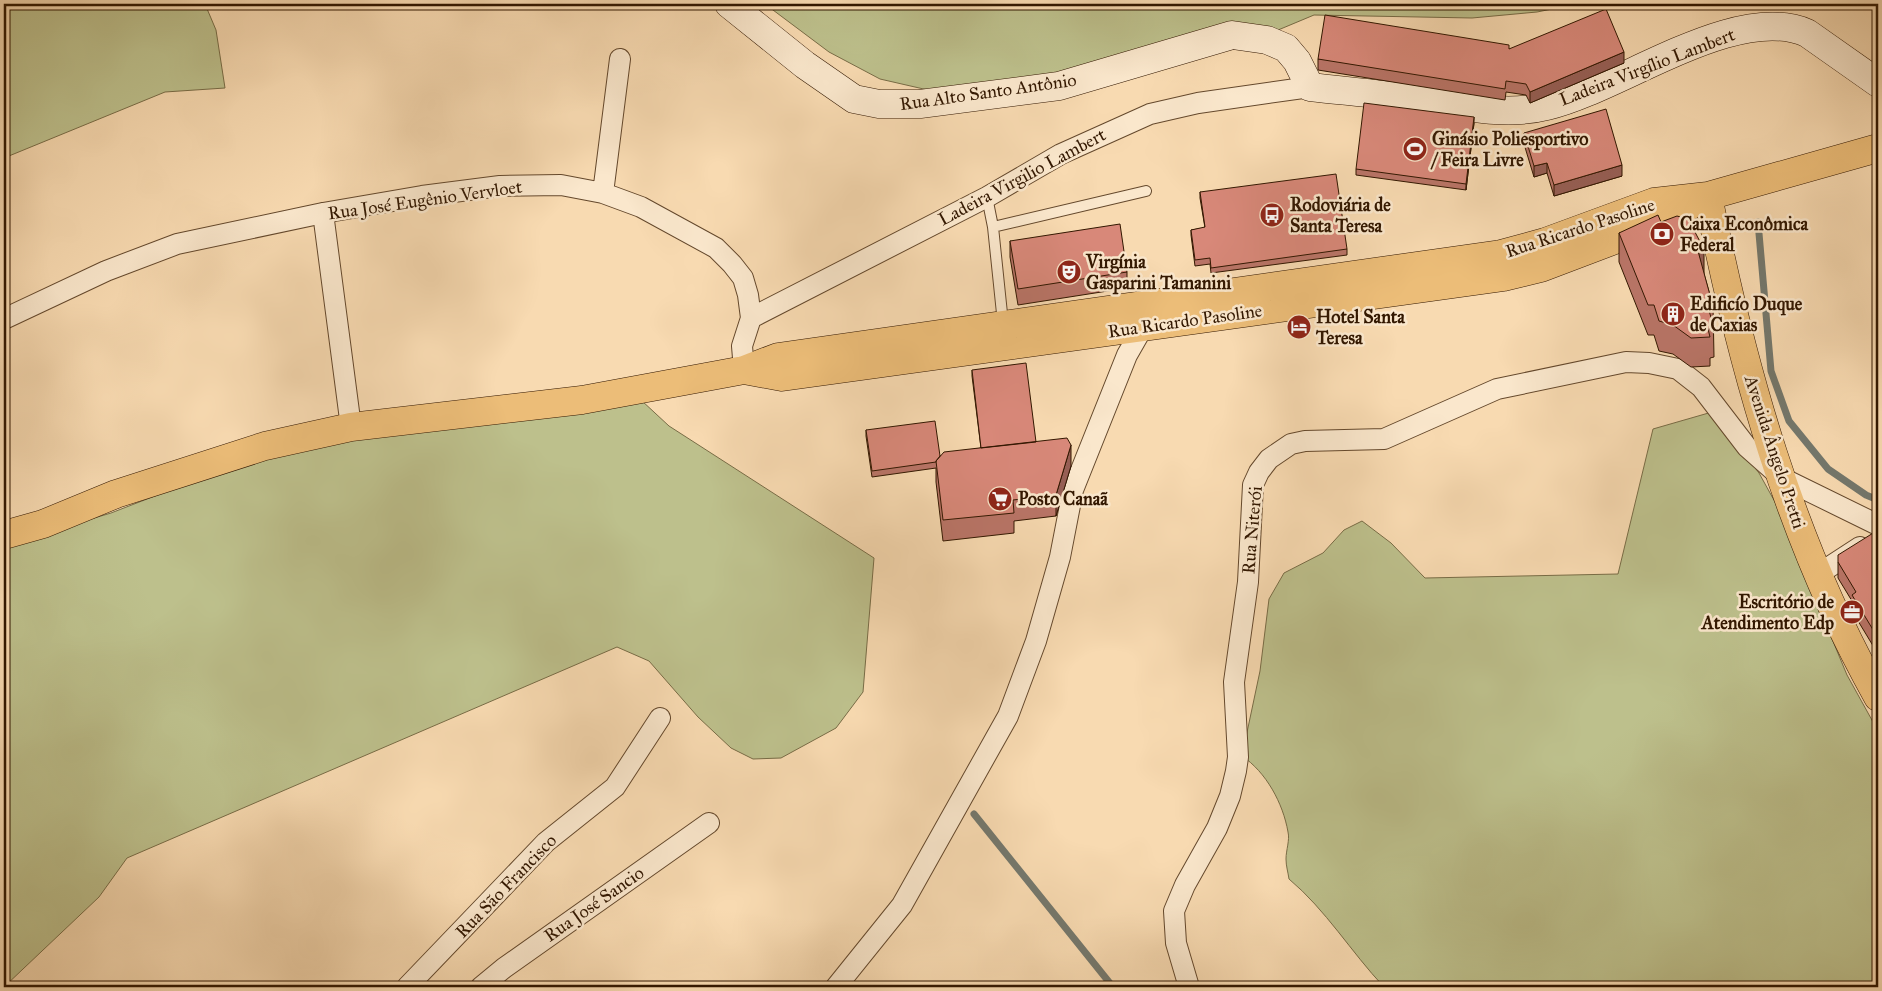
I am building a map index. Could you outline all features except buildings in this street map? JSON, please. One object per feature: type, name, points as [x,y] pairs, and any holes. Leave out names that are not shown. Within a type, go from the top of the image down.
[{"type":"main road","points":[[1708,196],[1878,148]]},
{"type":"main road","name":"Rua Ricardo Pasoline","points":[[744,370],[778,357],[1501,254],[1545,242],[1654,202],[1708,196]]},
{"type":"main road","name":"Rua Ricardo Pasoline","points":[[744,370],[782,377],[1525,272],[1662,222],[1708,196]]},
{"type":"main road","name":"Avenida Ângelo Pretti","points":[[1708,196],[1725,283],[1782,478],[1817,575],[1878,697]]},
{"type":"main road","points":[[4,535],[43,524],[116,494],[266,446],[351,427],[582,400],[744,370]]},
{"type":"street","name":"Rua Alto Santo Antônio","points":[[729,4],[805,65],[854,99],[879,104],[920,104],[1059,86],[1232,35],[1267,40],[1286,48],[1297,61],[1310,86]]},
{"type":"street","name":"Ladeira Virgílio Lambert","points":[[1310,86],[1487,110],[1519,110],[1546,106],[1594,91],[1704,41],[1742,30],[1770,25],[1794,27],[1807,33],[1878,84]]},
{"type":"street","points":[[603,193],[620,59]]},
{"type":"street","name":"Ladeira Virgilio Lambert","points":[[751,318],[987,197],[1061,154],[1150,114],[1198,103],[1310,86]]},
{"type":"street","name":"Rua José Eugênio Vervloet","points":[[4,319],[106,271],[177,244],[323,213],[500,186],[561,185],[603,193],[641,207],[716,248],[742,278],[748,295],[751,318],[742,346],[744,370]]},
{"type":"street","points":[[323,213],[351,427]]},
{"type":"street","points":[[836,987],[902,905],[1008,716],[1036,641],[1060,557],[1073,490],[1127,355],[1143,327]]},
{"type":"street","name":"Rua Niterói","points":[[1189,987],[1176,943],[1174,911],[1185,885],[1217,828],[1230,796],[1236,771],[1238,757],[1234,682],[1248,582],[1253,485],[1259,472],[1269,459],[1291,444],[1305,441],[1384,439],[1497,389],[1626,362],[1678,369],[1701,387],[1747,447],[1782,478],[1878,524]]},
{"type":"street","points":[[1817,575],[1878,535]]},
{"type":"street","name":"Rua São Francisco","points":[[407,987],[546,842],[616,787],[660,718]]},
{"type":"street","name":"Rua José Sancio","points":[[481,987],[504,968],[709,824]]},
{"type":"lane","points":[[993,227],[1146,191]]},
{"type":"lane","points":[[987,197],[993,227],[1003,326]]},
{"type":"green space","points":[[4,4],[205,4],[216,30],[225,88],[165,92],[4,158]]},
{"type":"green space","points":[[765,4],[1577,4],[1537,12],[1472,18],[1314,15],[1259,38],[1101,70],[928,90],[880,79],[829,52]]},
{"type":"green space","points":[[641,400],[669,426],[874,558],[863,692],[836,728],[781,758],[753,759],[731,748],[698,717],[649,661],[617,647],[127,858],[99,897],[4,987],[4,545],[111,513],[245,461],[311,441]]},
{"type":"green space","points":[[1712,412],[1759,473],[1775,502],[1847,675],[1878,731],[1878,987],[1384,987],[1315,904],[1289,879],[1286,859],[1288,835],[1286,821],[1278,799],[1266,779],[1242,756],[1260,671],[1269,599],[1284,573],[1323,553],[1344,530],[1362,521],[1391,543],[1425,578],[1618,574],[1653,429]]},
{"type":"waterway","points":[[1758,222],[1771,371],[1789,421],[1828,469],[1866,495],[1878,500]]},
{"type":"waterway","points":[[974,814],[1113,987]]},
{"type":"place","name":"Ginásio Poliesportivo / Feira Livre","points":[[1415,149]]},
{"type":"place","name":"Rodoviária de Santa Teresa","points":[[1272,215]]},
{"type":"place","name":"Caixa Econômica Federal","points":[[1662,234]]},
{"type":"place","name":"Virgínia Gasparini Tamanini","points":[[1069,272]]},
{"type":"place","name":"Edificío Duque de Caxias","points":[[1673,314]]},
{"type":"place","name":"Hotel Santa Teresa","points":[[1299,327]]},
{"type":"place","name":"Posto Canaã","points":[[1000,499]]},
{"type":"place","name":"Escritório de Atendimento Edp","points":[[1852,612]]}]
